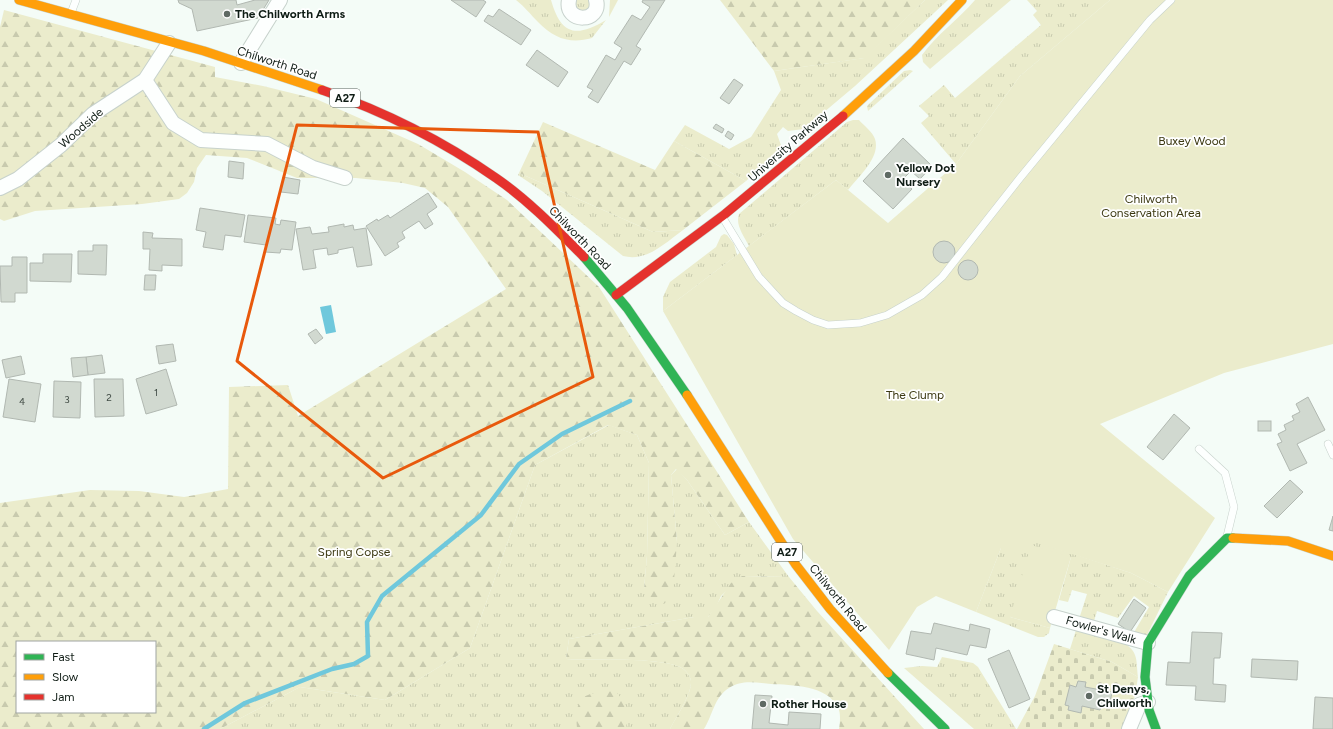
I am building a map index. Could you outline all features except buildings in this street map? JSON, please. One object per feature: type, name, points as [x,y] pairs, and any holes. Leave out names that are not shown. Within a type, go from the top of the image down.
[{"type":"main road","name":"Chilworth Road","points":[[19,0],[286,77],[382,113],[439,143],[498,179],[551,224],[581,254],[616,295],[637,322],[698,411],[754,503],[813,589],[869,653],[946,729]]},
{"type":"main road","name":"University Parkway","points":[[616,295],[656,268],[722,218],[799,154],[910,56],[962,0]]},
{"type":"main road","points":[[1156,729],[1149,710],[1145,677],[1148,643],[1189,576],[1227,538],[1288,541],[1333,556]]},
{"type":"street","points":[[241,64],[280,0]]},
{"type":"street","points":[[569,0],[569,8],[571,13],[574,16],[583,18],[591,16],[594,12],[596,0]]},
{"type":"street","name":"Woodside","points":[[0,188],[18,179],[61,145],[94,114],[145,80],[169,43]]},
{"type":"street","points":[[145,80],[173,123],[201,140],[267,144],[313,168],[345,178]]},
{"type":"street","name":"Fowler's Walk","points":[[1054,617],[1148,643]]},
{"type":"street","points":[[1129,729],[1139,705],[1148,702]]},
{"type":"lane","points":[[71,15],[76,0]]},
{"type":"lane","points":[[722,218],[759,277],[783,303],[796,311],[813,320],[828,325],[860,323],[888,316],[922,295],[942,277],[1025,172],[1150,20],[1171,0]]},
{"type":"lane","points":[[1328,444],[1333,454]]},
{"type":"lane","points":[[1199,449],[1225,473],[1234,507],[1227,538]]},
{"type":"highlighted area","points":[[297,125],[538,132],[593,377],[383,478],[237,361]]},
{"type":"green space","points":[[516,0],[551,0],[555,12],[560,20],[571,30],[578,31],[586,29],[606,20],[592,38],[584,40],[563,39],[550,33]]},
{"type":"green space","points":[[574,0],[590,0],[589,10],[578,12],[573,2]]},
{"type":"green space","points":[[610,0],[618,0],[609,17]]},
{"type":"green space","points":[[720,0],[925,0],[865,58],[774,71]]},
{"type":"green space","points":[[925,0],[948,0],[855,86],[804,129],[788,131],[783,127],[777,134],[782,148],[746,181],[674,141],[685,125],[729,149],[751,137],[781,90],[774,71],[864,58]]},
{"type":"green space","points":[[975,0],[1011,0],[930,69],[923,62],[922,55]]},
{"type":"green space","points":[[1027,0],[1110,0],[1020,76],[956,164],[921,123],[929,116],[919,106],[944,85],[955,98],[1041,25],[1033,15],[1037,11]]},
{"type":"green space","name":"Chilworth Conservation Area","points":[[1110,0],[1333,0],[1333,344],[1224,373],[1100,424],[1215,518],[1168,592],[1131,573],[1031,541],[1018,554],[1001,548],[976,612],[936,596],[917,607],[889,650],[793,539],[663,311],[836,180],[888,223],[956,164],[1020,76]]},
{"type":"green space","name":"Spring Copse","points":[[4,10],[215,67],[215,77],[263,86],[316,99],[418,144],[465,172],[507,200],[599,287],[749,522],[725,535],[687,480],[676,469],[671,475],[677,542],[673,594],[664,604],[655,603],[647,598],[644,589],[647,556],[649,463],[637,435],[608,425],[535,465],[470,648],[385,700],[300,687],[220,729],[0,729],[0,503],[90,490],[139,491],[184,497],[228,489],[229,387],[288,385],[298,416],[506,289],[448,207],[425,188],[403,183],[356,178],[297,178],[247,158],[206,155],[197,168],[194,182],[187,193],[179,199],[142,204],[35,211],[4,221],[0,219],[0,27]]},
{"type":"green space","points":[[904,71],[913,71],[868,111],[867,106]]},
{"type":"green space","points":[[859,120],[870,131],[875,139],[875,153],[863,173],[848,190],[836,180],[749,246],[739,226],[739,214],[847,122]]},
{"type":"green space","points":[[543,122],[655,170],[674,141],[746,181],[683,230],[653,232],[519,173]]},
{"type":"green space","points":[[519,173],[653,232],[683,230],[662,246],[648,254],[632,257],[623,256],[542,191],[518,175]]},
{"type":"green space","points":[[724,234],[727,235],[734,244],[737,255],[663,311],[663,297],[670,282],[716,247],[721,236]]},
{"type":"green space","points":[[609,425],[637,435],[649,463],[647,556],[644,589],[677,542],[671,475],[677,469],[687,480],[725,535],[749,522],[789,577],[742,576],[721,596],[716,607],[708,617],[694,617],[569,639],[566,659],[641,660],[670,664],[684,670],[690,677],[691,686],[686,699],[670,729],[220,729],[300,687],[385,700],[470,648],[535,465]]},
{"type":"green space","points":[[1031,540],[1131,573],[1168,592],[1147,635],[1133,634],[1149,607],[1134,596],[1118,618],[1097,611],[1094,621],[1080,616],[1087,594],[1072,590],[1068,602],[1059,600],[1071,557],[1010,617],[1050,628],[1049,633],[1044,637],[1038,637],[976,612],[1001,548]]},
{"type":"green space","points":[[1031,545],[1071,557],[1050,628],[1010,617]]},
{"type":"green space","points":[[742,576],[789,577],[817,611],[924,729],[839,729],[839,710],[833,700],[826,695],[818,691],[798,686],[750,682],[734,685],[720,696],[704,729],[670,729],[686,699],[691,686],[690,677],[682,668],[670,664],[641,660],[566,659],[569,639],[694,617],[708,617],[731,583]]},
{"type":"green space","points":[[1076,630],[1124,643],[1129,646],[1136,658],[1138,677],[1112,662],[1070,649]]},
{"type":"green space","points":[[1054,644],[1112,662],[1138,677],[1135,696],[1123,729],[1017,729],[1035,696]]},
{"type":"green space","points":[[942,657],[973,663],[978,667],[1016,729],[974,729],[904,668],[922,666],[937,667]]},
{"type":"green space","points":[[615,691],[626,708],[626,729],[577,729],[577,709],[583,698],[596,693]]},
{"type":"water","points":[[331,305],[336,332],[326,334],[320,307]]},
{"type":"waterway","points":[[204,729],[245,703],[332,669],[354,664],[368,656],[367,622],[382,596],[481,515],[519,464],[562,434],[630,401]]},
{"type":"traffic: fast","points":[[584,257],[627,308],[687,395]]},
{"type":"traffic: fast","points":[[1156,729],[1149,710],[1145,677],[1148,643],[1189,576],[1227,538],[1233,538]]},
{"type":"traffic: fast","points":[[888,673],[945,729]]},
{"type":"traffic: slow","points":[[19,0],[204,51],[322,90]]},
{"type":"traffic: slow","points":[[843,116],[914,51],[962,0]]},
{"type":"traffic: slow","points":[[687,395],[796,565],[830,609],[888,673]]},
{"type":"traffic: slow","points":[[1233,538],[1288,541],[1333,556]]},
{"type":"traffic: jam","points":[[322,90],[390,117],[434,139],[476,164],[508,187],[542,215],[584,257]]},
{"type":"traffic: jam","points":[[616,295],[725,214],[843,116]]},
{"type":"place","name":"The Chilworth Arms","points":[[227,14]]},
{"type":"place","name":"Yellow Dot Nursery","points":[[888,175]]},
{"type":"place","name":"St Denys, Chilworth","points":[[1089,696]]},
{"type":"place","name":"Rother House","points":[[763,704]]},
{"type":"park label","name":"Buxey Wood","points":[[1192,141]]},
{"type":"park label","name":"The Clump","points":[[915,395]]}]
